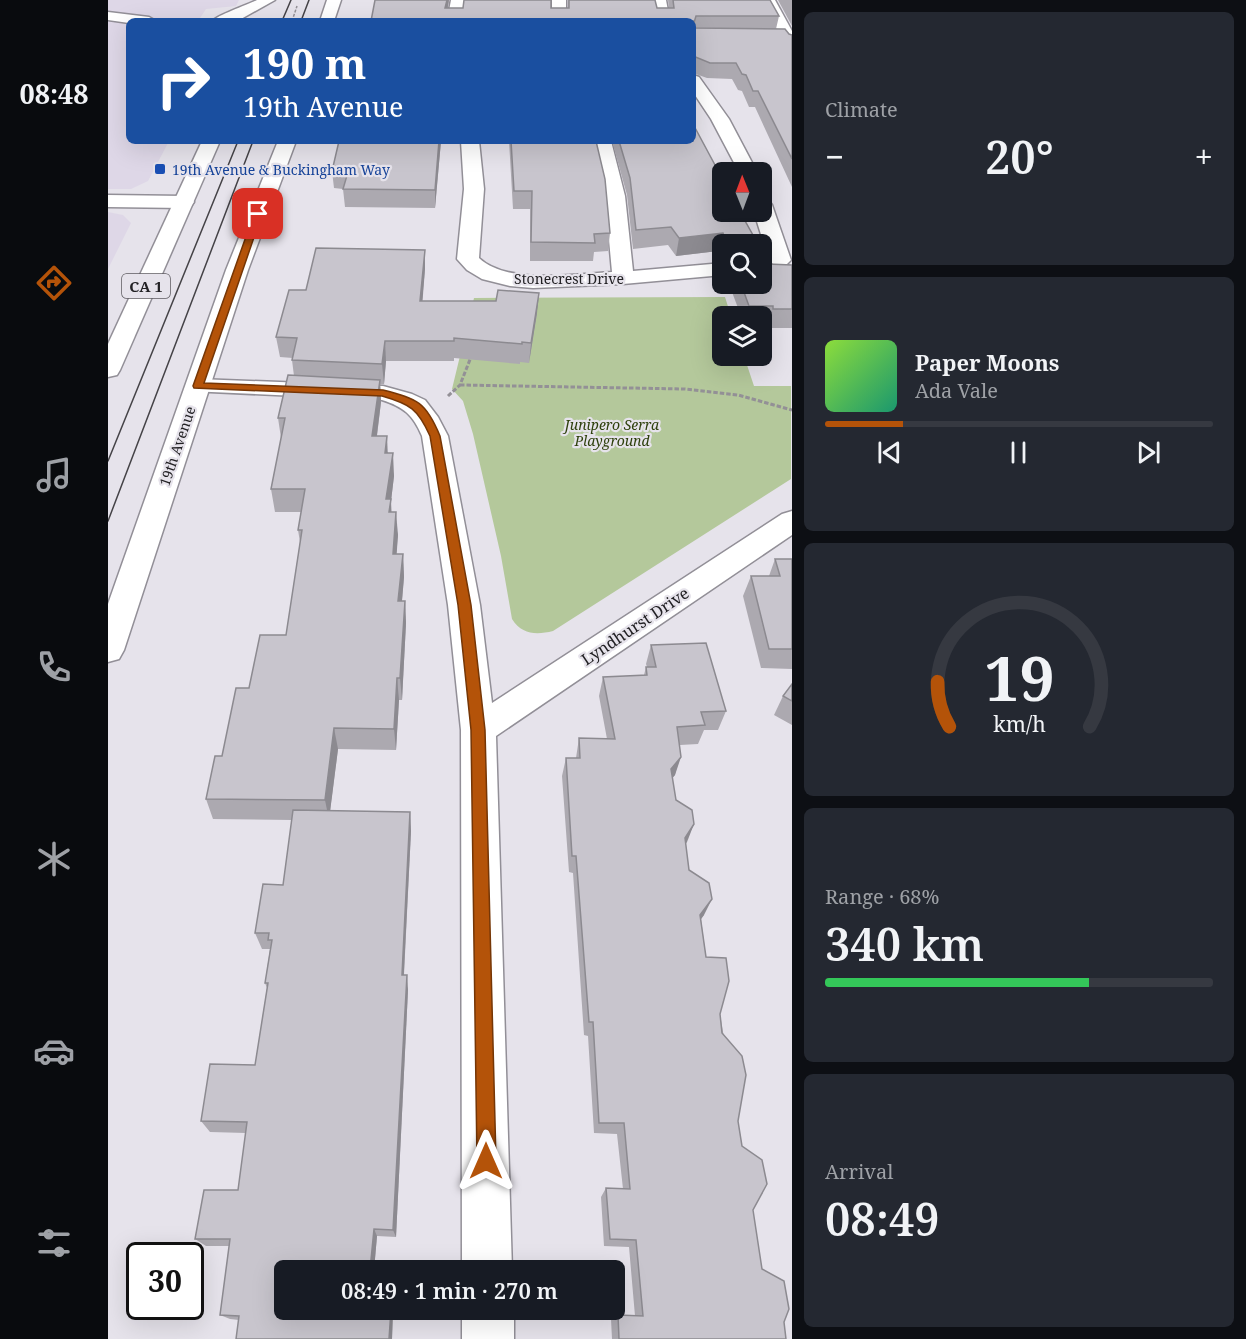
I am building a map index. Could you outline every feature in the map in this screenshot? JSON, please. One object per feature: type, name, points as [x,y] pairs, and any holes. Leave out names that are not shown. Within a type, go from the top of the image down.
[{"type":"main road","points":[[264,18],[270,0]]},
{"type":"main road","points":[[229,18],[270,0]]},
{"type":"main road","points":[[328,18],[334,0]]},
{"type":"main road","points":[[455,18],[458,0]]},
{"type":"main road","points":[[559,0],[559,18]]},
{"type":"main road","points":[[659,0],[662,18]]},
{"type":"main road","points":[[768,0],[786,40]]},
{"type":"main road","points":[[108,15],[128,18]]},
{"type":"main road","points":[[108,25],[126,25]]},
{"type":"main road","points":[[696,84],[720,119],[743,162]]},
{"type":"main road","name":"CA 1","points":[[108,370],[211,144]]},
{"type":"main road","name":"19th Avenue","points":[[108,650],[237,270],[286,144]]},
{"type":"main road","name":"Stonecrest Drive","points":[[470,144],[474,189],[467,250],[468,259],[474,266],[500,277],[527,280],[623,278],[712,270]]},
{"type":"main road","points":[[603,144],[615,196],[623,278]]},
{"type":"main road","points":[[108,201],[184,202]]},
{"type":"main road","points":[[767,222],[778,260]]},
{"type":"main road","points":[[198,386],[383,393],[408,400],[425,414],[435,436],[469,638],[478,730],[488,1260]]},
{"type":"main road","name":"Lyndhurst Drive","points":[[478,730],[792,521]]},
{"type":"main road","points":[[488,1320],[488,1339]]},
{"type":"path","points":[[293,18],[297,6]]},
{"type":"path","points":[[425,414],[460,385],[472,353]]},
{"type":"path","points":[[460,385],[685,389],[738,395],[792,410]]},
{"type":"shaded area","points":[[108,0],[239,0],[236,6],[206,9],[200,18],[126,18],[126,144],[167,144],[148,181],[131,189],[108,189]]},
{"type":"shaded area","points":[[108,212],[123,215],[131,223],[108,269]]},
{"type":"green space","name":"Junipero Serra Playground","points":[[725,297],[728,306],[712,306],[712,366],[747,366],[754,386],[791,386],[791,479],[553,631],[536,633],[525,631],[512,619],[501,556],[473,434],[463,401],[452,389],[474,298]]},
{"type":"building","points":[[375,0],[447,0],[445,8],[463,8],[464,0],[551,0],[551,8],[569,8],[569,0],[655,0],[657,8],[674,8],[673,0],[770,0],[779,16],[696,16],[695,18],[372,18]]},
{"type":"building","points":[[696,28],[785,29],[792,35],[792,159],[758,91],[753,91],[746,75],[742,74],[736,63],[710,63],[696,57]]},
{"type":"building","points":[[696,130],[713,162],[712,222],[746,222],[752,234],[723,233],[679,238],[671,227],[636,230],[630,178],[620,144],[696,144]]},
{"type":"building","points":[[338,144],[439,144],[435,190],[343,189],[348,172],[332,171]]},
{"type":"building","points":[[511,144],[597,144],[605,179],[610,233],[594,234],[595,243],[531,242],[532,191],[514,191]]},
{"type":"building","points":[[316,248],[425,250],[420,301],[496,301],[498,290],[539,293],[531,343],[454,338],[454,341],[385,341],[382,364],[292,360],[297,338],[276,337],[289,290],[306,290]]},
{"type":"building","points":[[772,264],[792,265],[792,309],[749,306],[745,294],[772,294]]},
{"type":"building","points":[[288,375],[380,380],[372,436],[387,436],[385,453],[393,453],[386,499],[391,499],[389,512],[396,512],[393,554],[403,554],[398,601],[405,601],[394,729],[334,728],[325,800],[206,799],[215,756],[222,756],[236,688],[249,688],[260,635],[286,635],[302,530],[298,530],[305,489],[271,489],[285,418],[278,418]]},
{"type":"building","points":[[775,559],[792,559],[792,649],[769,649],[751,576],[780,576]]},
{"type":"building","points":[[706,643],[726,711],[701,712],[705,725],[677,727],[681,757],[671,769],[676,800],[692,810],[694,824],[685,838],[689,870],[709,883],[712,899],[700,915],[706,957],[726,958],[729,981],[720,1014],[722,1033],[742,1056],[746,1075],[738,1121],[742,1146],[762,1160],[767,1184],[753,1210],[762,1269],[784,1281],[789,1309],[784,1322],[786,1339],[619,1339],[618,1320],[625,1320],[625,1315],[643,1316],[636,1240],[610,1239],[606,1188],[630,1189],[624,1123],[599,1123],[593,1022],[589,1022],[576,856],[572,856],[566,758],[580,758],[579,738],[615,739],[603,677],[647,675],[646,667],[656,667],[651,645]]},
{"type":"building","points":[[792,684],[792,701],[783,696]]},
{"type":"building","points":[[293,810],[410,812],[402,975],[407,975],[393,1230],[374,1229],[371,1260],[274,1260],[274,1320],[390,1320],[389,1339],[236,1339],[239,1316],[220,1315],[230,1239],[195,1239],[204,1190],[238,1190],[247,1122],[201,1121],[210,1064],[255,1065],[268,983],[265,983],[272,940],[268,940],[269,933],[255,933],[263,884],[283,885]]},
{"type":"tram line","points":[[283,18],[291,0]]},
{"type":"tram line","points":[[302,18],[309,0]]},
{"type":"tram line","points":[[108,461],[237,144]]},
{"type":"tram line","points":[[108,521],[252,144]]},
{"type":"place","name":"19th Avenue & Buckingham Way","points":[[160,169]]},
{"type":"route","points":[[258,214],[198,386],[383,393],[408,400],[425,414],[435,436],[464,605],[478,730],[486,1161]]}]
